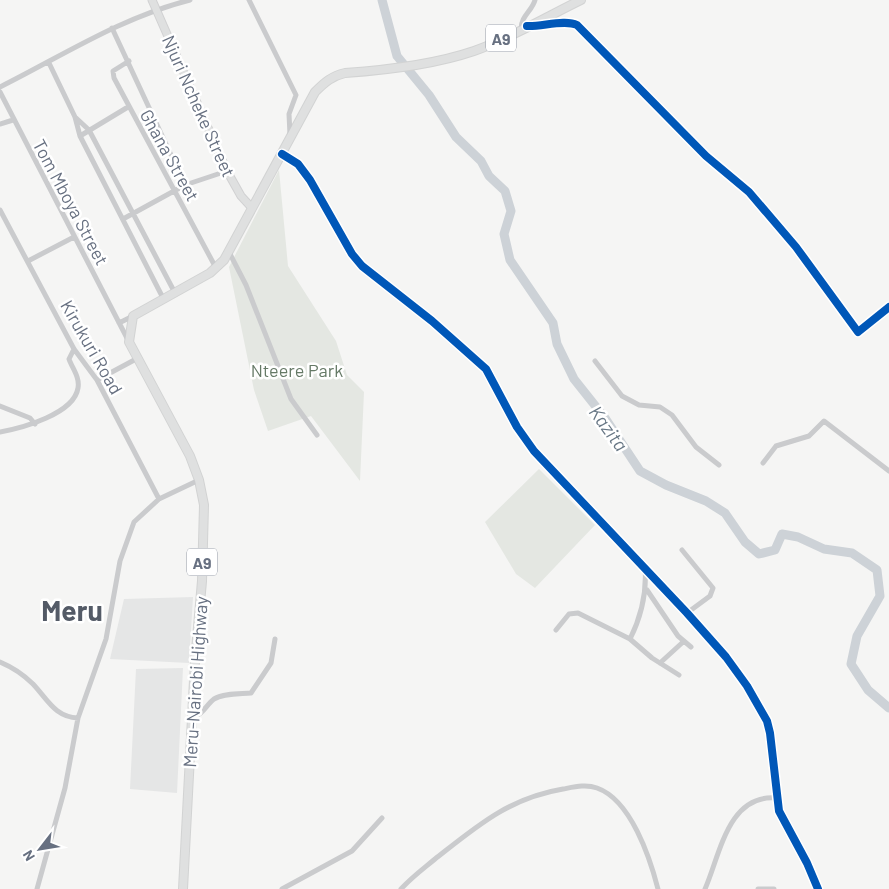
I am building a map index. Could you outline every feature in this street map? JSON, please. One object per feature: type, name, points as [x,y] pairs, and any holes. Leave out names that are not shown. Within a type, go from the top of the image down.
[{"type":"highway","name":"A9","points":[[133,316],[216,268],[230,252],[282,154],[290,135],[315,92],[325,82],[334,76],[345,73],[417,65],[475,50],[581,0]]},
{"type":"highway","points":[[129,342],[133,316]]},
{"type":"highway","name":"Meru-Nairobi Highway","points":[[129,342],[190,456],[199,480],[204,505],[183,889]]},
{"type":"main road","name":"Njuri Ncheke Street","points":[[152,0],[227,171],[241,196],[252,208]]},
{"type":"street","points":[[0,87],[49,63],[112,28],[157,10],[190,0]]},
{"type":"street","points":[[249,0],[296,95],[289,114],[290,135]]},
{"type":"street","points":[[535,0],[533,6],[522,19],[524,28],[568,23],[577,25],[706,156],[749,192],[806,260],[858,332],[889,307]]},
{"type":"street","points":[[112,28],[129,61],[185,185]]},
{"type":"street","name":"Ghana Street","points":[[129,61],[113,73],[128,107],[216,268]]},
{"type":"street","points":[[49,63],[75,117],[80,136],[163,298]]},
{"type":"street","name":"Tom Mboya Street","points":[[0,92],[129,342]]},
{"type":"street","points":[[80,136],[128,107]]},
{"type":"street","points":[[75,117],[89,130],[175,293]]},
{"type":"street","points":[[0,124],[13,120]]},
{"type":"street","points":[[282,154],[298,164],[310,180],[352,254],[362,266],[432,321],[486,369],[517,427],[534,451],[645,567],[736,669],[767,722],[774,750],[776,798],[782,817],[796,841],[818,889]]},
{"type":"street","points":[[123,219],[174,190],[227,171]]},
{"type":"street","name":"Kirukuri Road","points":[[0,210],[74,348],[97,380],[158,499]]},
{"type":"street","points":[[0,229],[7,223]]},
{"type":"street","points":[[28,261],[74,237]]},
{"type":"street","points":[[230,252],[246,285],[291,399],[317,435]]},
{"type":"street","points":[[119,323],[133,316]]},
{"type":"street","points":[[0,432],[35,424],[52,415],[76,395],[78,382],[69,358],[74,348]]},
{"type":"street","points":[[97,380],[138,358]]},
{"type":"street","points":[[594,361],[622,396],[636,404],[660,407],[672,415],[696,447],[719,465]]},
{"type":"street","points":[[0,406],[30,418],[35,424]]},
{"type":"street","points":[[764,463],[776,446],[809,436],[824,421],[889,470]]},
{"type":"street","points":[[37,889],[65,788],[78,718],[106,639],[120,561],[134,522],[158,499],[199,480]]},
{"type":"street","points":[[682,550],[713,588],[710,596],[687,613]]},
{"type":"street","points":[[630,639],[647,590],[645,567]]},
{"type":"street","points":[[647,590],[684,642],[691,647]]},
{"type":"street","points":[[556,630],[569,614],[578,614],[630,639],[660,663],[679,675]]},
{"type":"street","points":[[193,717],[201,714],[214,699],[220,696],[250,693],[271,663],[275,639]]},
{"type":"street","points":[[660,663],[684,642]]},
{"type":"street","points":[[0,662],[22,674],[53,709],[65,716],[78,718]]},
{"type":"street","points":[[401,889],[418,871],[484,821],[511,804],[539,793],[578,786],[596,788],[611,797],[623,810],[647,851],[658,889]]},
{"type":"street","points":[[705,889],[727,832],[740,810],[762,797],[776,798]]},
{"type":"street","points":[[282,889],[352,851],[382,818]]},
{"type":"street","points":[[758,889],[774,889]]},
{"type":"shaded area","points":[[193,597],[189,663],[110,659],[124,599]]},
{"type":"shaded area","points":[[183,668],[177,793],[130,789],[136,669]]},
{"type":"green space","name":"Nteere Park","points":[[279,170],[288,266],[336,341],[347,375],[364,392],[360,481],[311,416],[268,431],[254,390],[229,267]]},
{"type":"green space","points":[[539,469],[595,525],[535,588],[516,574],[485,522]]},
{"type":"waterway","name":"Kazita","points":[[382,0],[397,56],[429,95],[456,137],[481,161],[489,176],[505,191],[511,211],[504,234],[510,260],[553,323],[557,344],[574,379],[605,418],[640,471],[666,485],[706,501],[725,513],[745,542],[759,554],[775,550],[782,534],[798,537],[824,549],[852,553],[877,570],[880,596],[857,636],[851,664],[868,690],[889,708]]},
{"type":"cycle path","points":[[527,26],[560,23],[577,25],[706,156],[749,192],[796,247],[858,332],[889,307]]},
{"type":"cycle path","points":[[282,154],[298,164],[310,180],[352,254],[362,266],[432,321],[486,369],[517,427],[534,451],[726,657],[747,686],[767,721],[779,811],[807,863],[818,889]]},
{"type":"district","name":"Meru","points":[[72,610]]}]
